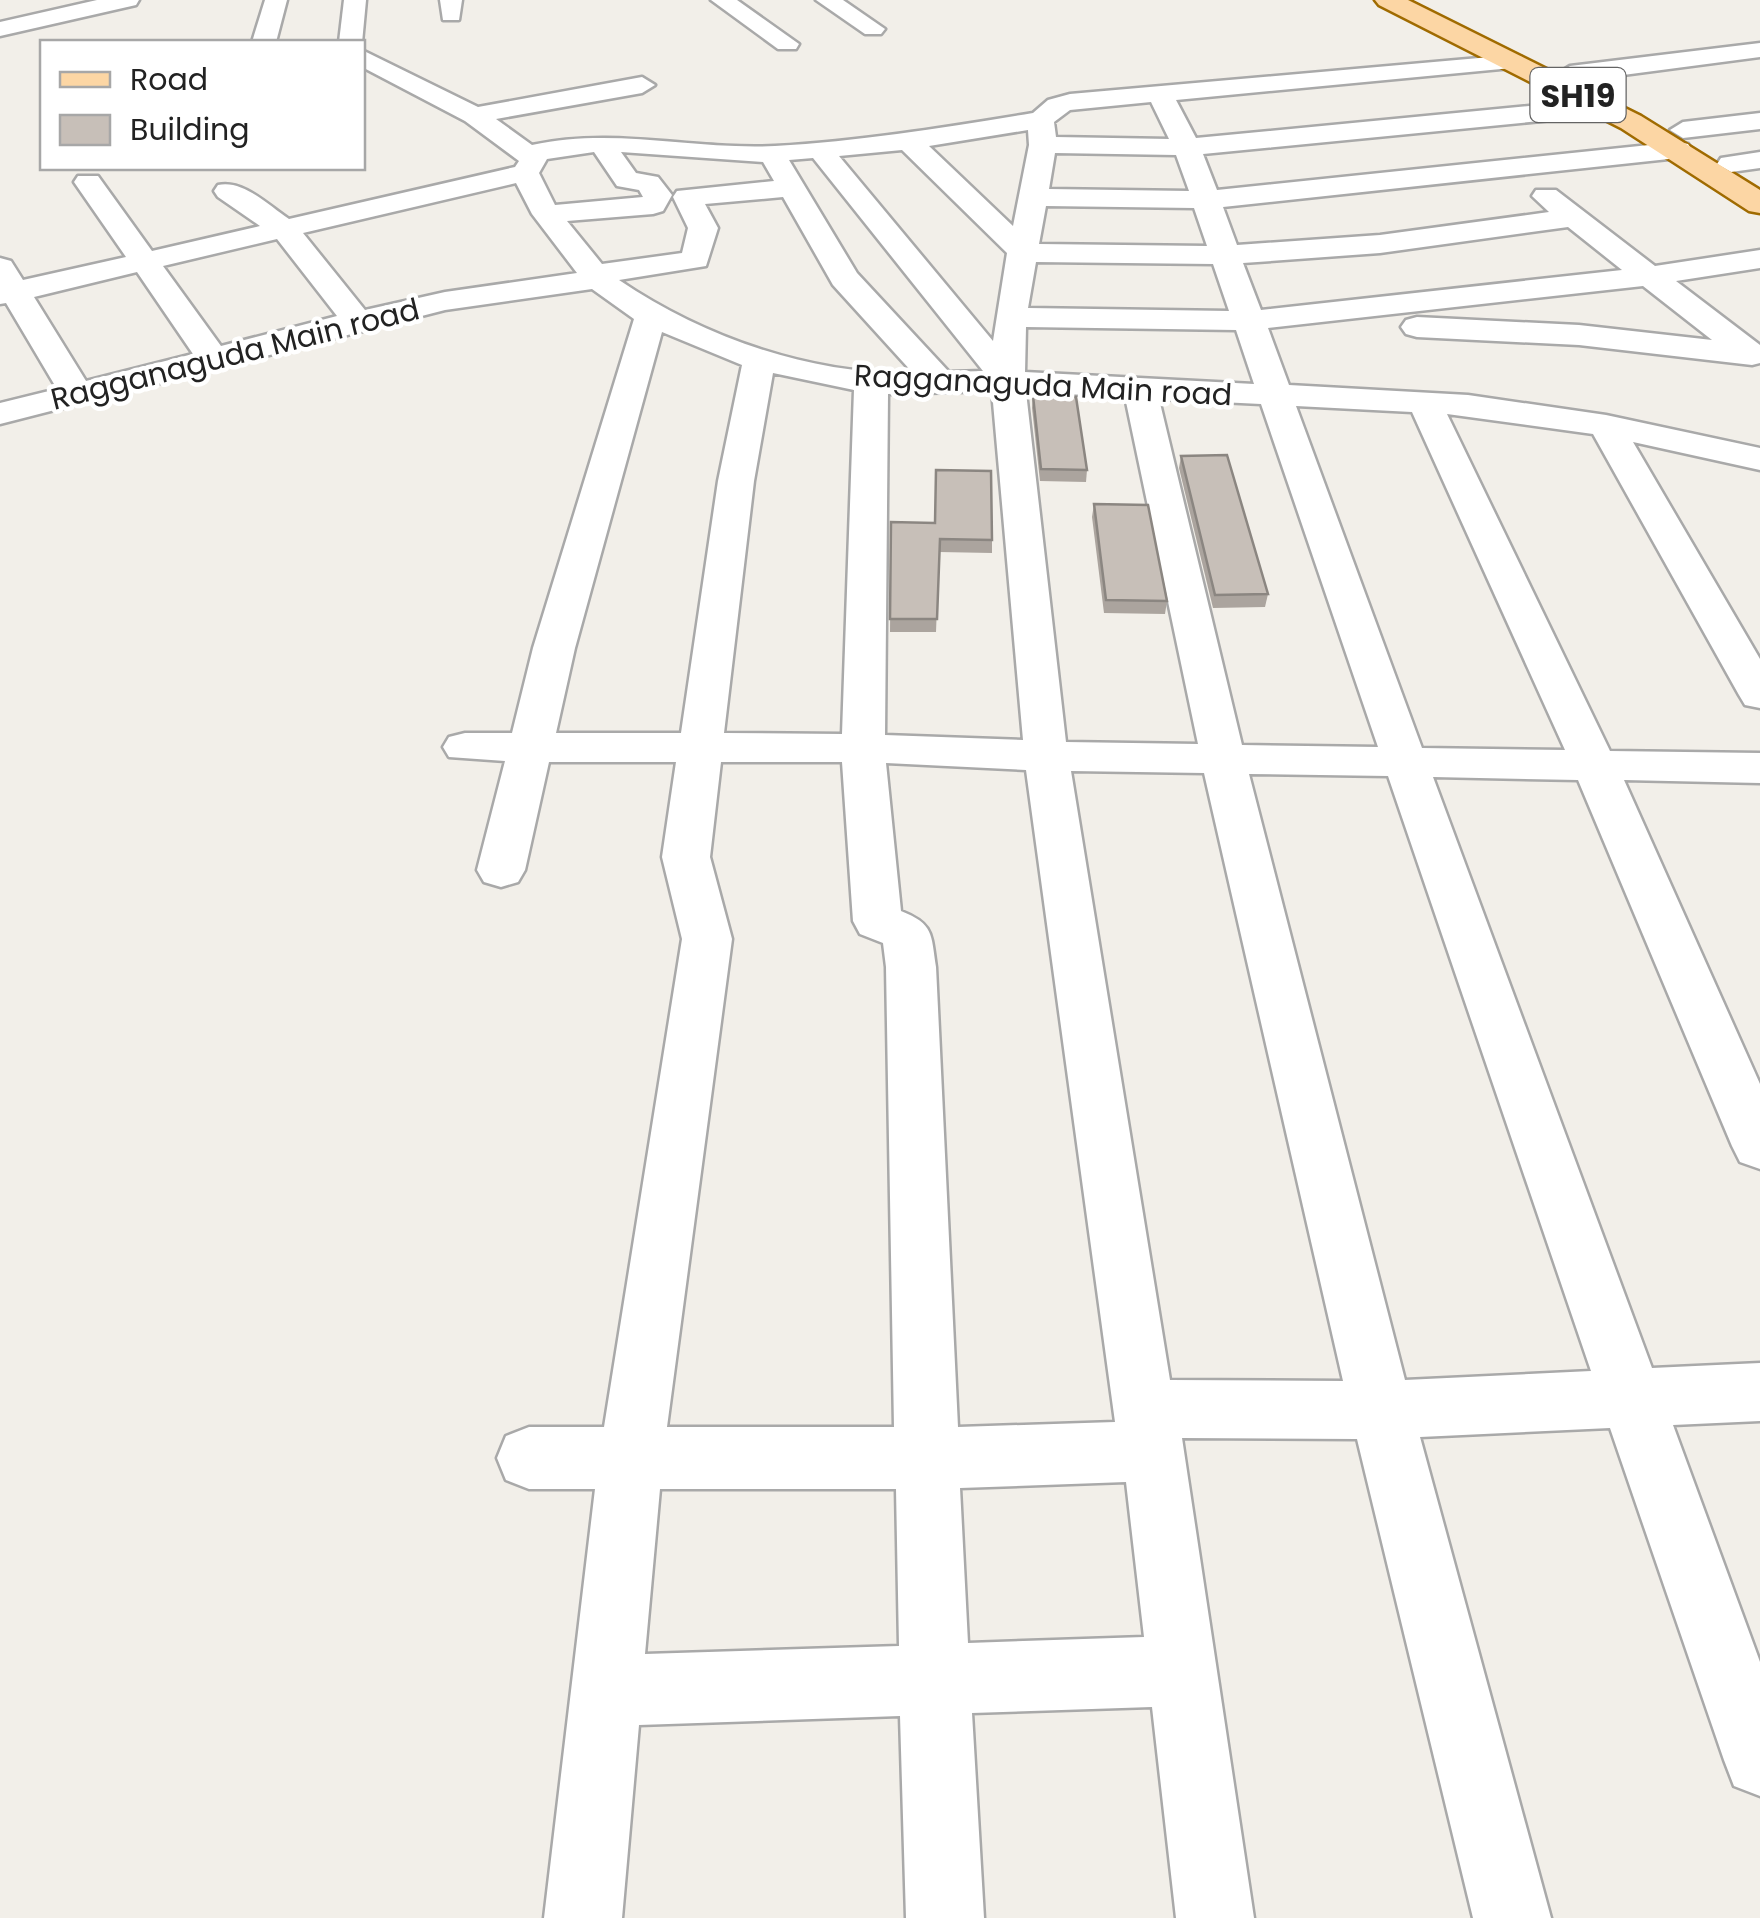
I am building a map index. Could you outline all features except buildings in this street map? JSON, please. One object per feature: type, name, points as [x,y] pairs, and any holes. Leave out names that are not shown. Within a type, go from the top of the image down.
[{"type":"main road","name":"SH19","points":[[1388,0],[1602,107],[1731,164],[1760,184]]},
{"type":"main road","name":"SH19","points":[[1418,0],[1570,74],[1680,140],[1760,204]]},
{"type":"street","points":[[0,29],[128,0]]},
{"type":"street","points":[[265,40],[276,0]]},
{"type":"street","points":[[351,40],[355,0]]},
{"type":"street","points":[[722,0],[787,44]]},
{"type":"street","points":[[827,0],[873,29]]},
{"type":"street","points":[[1570,74],[1760,50]]},
{"type":"street","points":[[1702,57],[1745,81]]},
{"type":"street","points":[[365,59],[474,115],[529,166],[546,214],[596,276],[695,260],[703,228],[687,197],[674,146]]},
{"type":"street","points":[[1216,1918],[1149,1430],[1046,756],[1008,381],[1010,317],[1042,132],[1057,105],[1513,62]]},
{"type":"street","points":[[474,115],[642,85]]},
{"type":"street","points":[[1160,95],[1187,146],[1760,1760]]},
{"type":"street","points":[[77,394],[5,284],[145,261],[284,229],[529,166],[538,152],[601,143],[772,154],[1042,132],[1187,146],[1602,107]]},
{"type":"street","points":[[1032,197],[1206,200],[1509,167],[1680,140],[1760,120]]},
{"type":"street","points":[[1448,123],[1755,357]]},
{"type":"street","points":[[908,141],[1023,252],[1078,256],[1225,255],[1380,244],[1572,218]]},
{"type":"street","points":[[546,214],[653,205],[658,195],[648,183],[627,180],[601,143]]},
{"type":"street","points":[[821,151],[1008,381]]},
{"type":"street","points":[[772,154],[844,278],[942,384]]},
{"type":"street","points":[[1731,164],[1760,160]]},
{"type":"street","points":[[88,182],[212,359]]},
{"type":"street","points":[[687,197],[790,188]]},
{"type":"street","points":[[228,192],[284,229],[357,321]]},
{"type":"street","points":[[670,232],[703,228]]},
{"type":"street","points":[[574,246],[606,241]]},
{"type":"street","points":[[1010,317],[1248,321],[1648,276],[1760,259]]},
{"type":"street","points":[[468,263],[487,296]]},
{"type":"street","name":"Ragganaguda Main road","points":[[0,414],[357,321],[596,276],[651,316],[758,360],[872,384],[1008,381],[1424,402],[1506,409],[1606,425],[1760,459]]},
{"type":"street","points":[[1349,310],[1368,325],[1579,334],[1755,357]]},
{"type":"street","points":[[502,870],[564,612],[651,316]]},
{"type":"street","points":[[583,1918],[631,1457],[707,939],[706,923],[687,874],[686,857],[736,481],[758,360]]},
{"type":"street","points":[[872,384],[863,748],[877,921],[906,933],[911,967],[933,1680],[946,1918]]},
{"type":"street","points":[[1140,389],[1220,759],[1380,1410],[1512,1918]]},
{"type":"street","points":[[1424,402],[1594,764],[1760,1146]]},
{"type":"street","points":[[1606,425],[1760,696]]},
{"type":"street","points":[[465,747],[863,748],[1046,756],[1760,768]]},
{"type":"street","points":[[529,1458],[929,1458],[1149,1430],[1380,1410],[1760,1392]]},
{"type":"street","points":[[606,1691],[1183,1671]]}]
